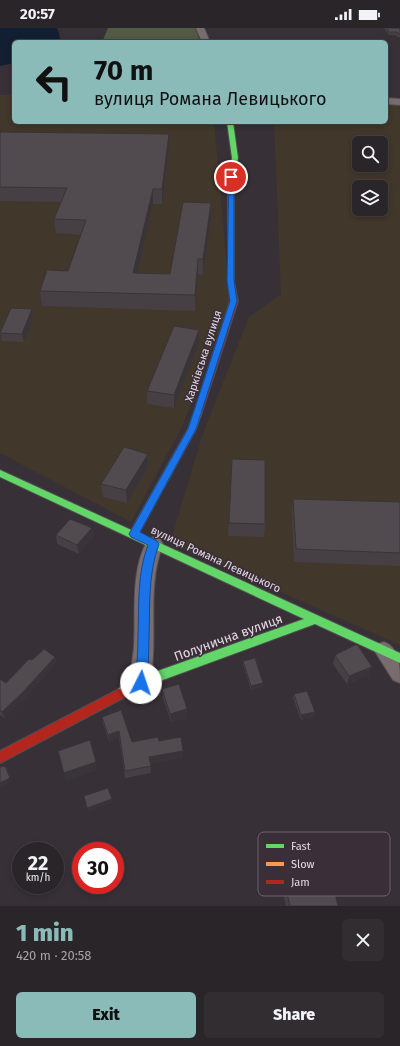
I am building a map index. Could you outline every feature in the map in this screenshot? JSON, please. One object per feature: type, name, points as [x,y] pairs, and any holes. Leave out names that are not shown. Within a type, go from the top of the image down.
[{"type":"street","points":[[200,28],[205,40]]},
{"type":"street","points":[[388,101],[400,102]]},
{"type":"street","name":"Харківська вулиця","points":[[134,534],[192,429],[234,301],[231,281],[231,177],[235,158],[232,124]]},
{"type":"street","name":"вулиця Романа Левицького","points":[[0,473],[392,654]]},
{"type":"street","points":[[141,683],[144,648],[144,583],[148,560],[154,544]]},
{"type":"street","name":"Полунична вулиця","points":[[0,757],[141,683],[316,619]]},
{"type":"street","points":[[392,654],[400,674]]},
{"type":"shaded area","points":[[0,95],[12,95],[12,124],[214,124],[230,300],[183,425],[131,522],[0,453]]},
{"type":"shaded area","points":[[388,102],[400,103],[400,645],[170,543],[203,433],[249,317],[281,294],[274,124],[388,124]]},
{"type":"green space","points":[[108,28],[195,28],[199,40],[103,40]]},
{"type":"water","points":[[0,28],[57,28],[60,40],[12,40],[12,63],[0,66]]},
{"type":"building","points":[[387,28],[400,28],[400,34],[397,32],[389,32]]},
{"type":"building","points":[[0,132],[169,134],[162,189],[153,189],[133,273],[170,274],[183,202],[211,203],[203,259],[198,259],[195,295],[40,291],[47,270],[68,271],[86,220],[54,219],[67,188],[0,187]]},
{"type":"building","points":[[11,308],[32,309],[22,334],[0,333]]},
{"type":"building","points":[[174,326],[199,330],[174,395],[147,391]]},
{"type":"building","points":[[124,447],[148,454],[126,490],[101,484]]},
{"type":"building","points":[[232,459],[265,460],[265,524],[229,523]]},
{"type":"building","points":[[293,499],[400,502],[400,553],[296,549]]},
{"type":"building","points":[[70,519],[92,528],[77,545],[56,535]]},
{"type":"building","points":[[357,644],[372,667],[349,676],[335,655]]},
{"type":"building","points":[[44,649],[55,657],[23,692],[2,712],[0,710],[0,679],[6,683],[29,659],[32,660]]},
{"type":"building","points":[[255,658],[263,683],[251,686],[243,661]]},
{"type":"building","points":[[179,684],[187,709],[170,714],[162,689]]},
{"type":"building","points":[[307,691],[315,712],[301,715],[294,694]]},
{"type":"building","points":[[121,710],[132,742],[158,737],[159,741],[181,737],[183,751],[149,757],[151,766],[125,771],[119,731],[108,735],[102,717]]},
{"type":"building","points":[[90,740],[96,762],[64,773],[58,751]]},
{"type":"building","points":[[5,766],[10,778],[0,783],[0,767]]},
{"type":"building","points":[[108,788],[112,799],[87,808],[84,796]]},
{"type":"building","points":[[288,896],[336,896],[338,906],[290,906]]},
{"type":"traffic: fast","points":[[230,124],[235,158],[231,177],[231,282]]},
{"type":"traffic: fast","points":[[0,473],[400,658]]},
{"type":"traffic: fast","points":[[123,692],[156,677],[316,619]]},
{"type":"traffic: slow","points":[[134,534],[192,429],[198,412]]},
{"type":"traffic: jam","points":[[198,412],[234,301],[231,282]]},
{"type":"traffic: jam","points":[[0,757],[123,692]]},
{"type":"route","points":[[141,683],[144,648],[144,583],[148,560],[154,544],[134,534],[192,429],[234,301],[231,281],[231,177]]}]
